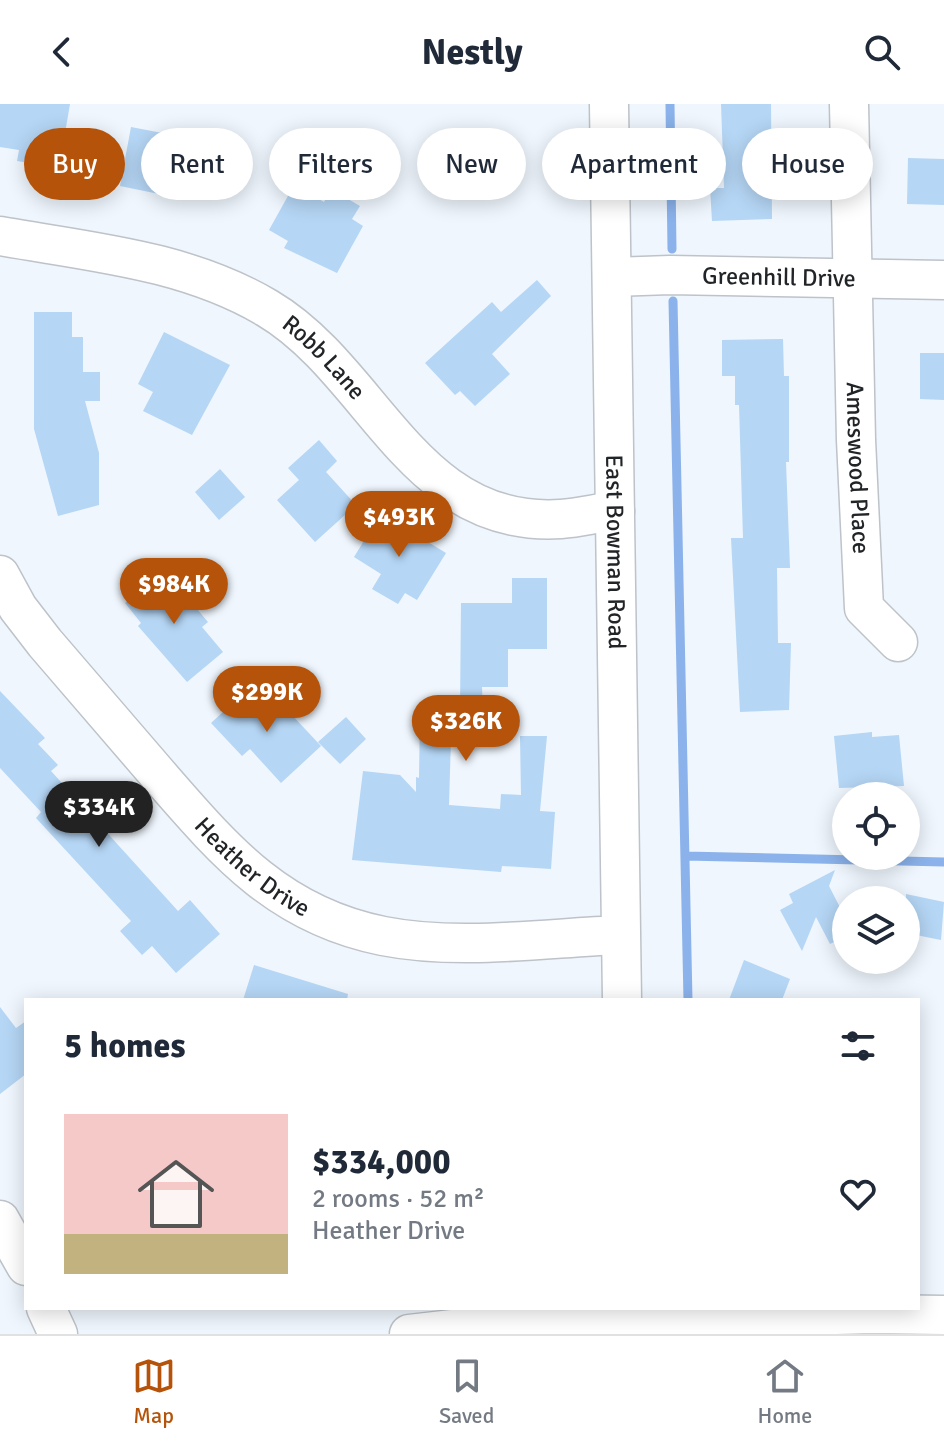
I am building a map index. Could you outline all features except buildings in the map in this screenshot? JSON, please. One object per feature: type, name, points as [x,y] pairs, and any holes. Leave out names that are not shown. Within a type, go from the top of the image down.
[{"type":"street","name":"East Bowman Road","points":[[609,104],[622,998]]},
{"type":"street","name":"Ameswood Place","points":[[849,104],[864,608],[898,642]]},
{"type":"street","name":"Robb Lane","points":[[0,236],[176,267],[224,284],[269,309],[329,359],[423,470],[453,492],[486,507],[522,517],[559,519],[615,511]]},
{"type":"street","name":"Greenhill Drive","points":[[613,277],[944,280]]},
{"type":"street","name":"Heather Drive","points":[[0,575],[18,608],[45,643],[226,852],[288,899],[333,921],[383,936],[434,942],[620,935]]},
{"type":"street","points":[[0,1220],[24,1262]]},
{"type":"street","points":[[47,1310],[58,1334]]},
{"type":"street","points":[[409,1334],[497,1324],[873,1311],[944,1315]]},
{"type":"waterway","points":[[670,104],[672,249]]},
{"type":"waterway","points":[[673,301],[688,998]]},
{"type":"waterway","points":[[685,856],[944,862]]}]
